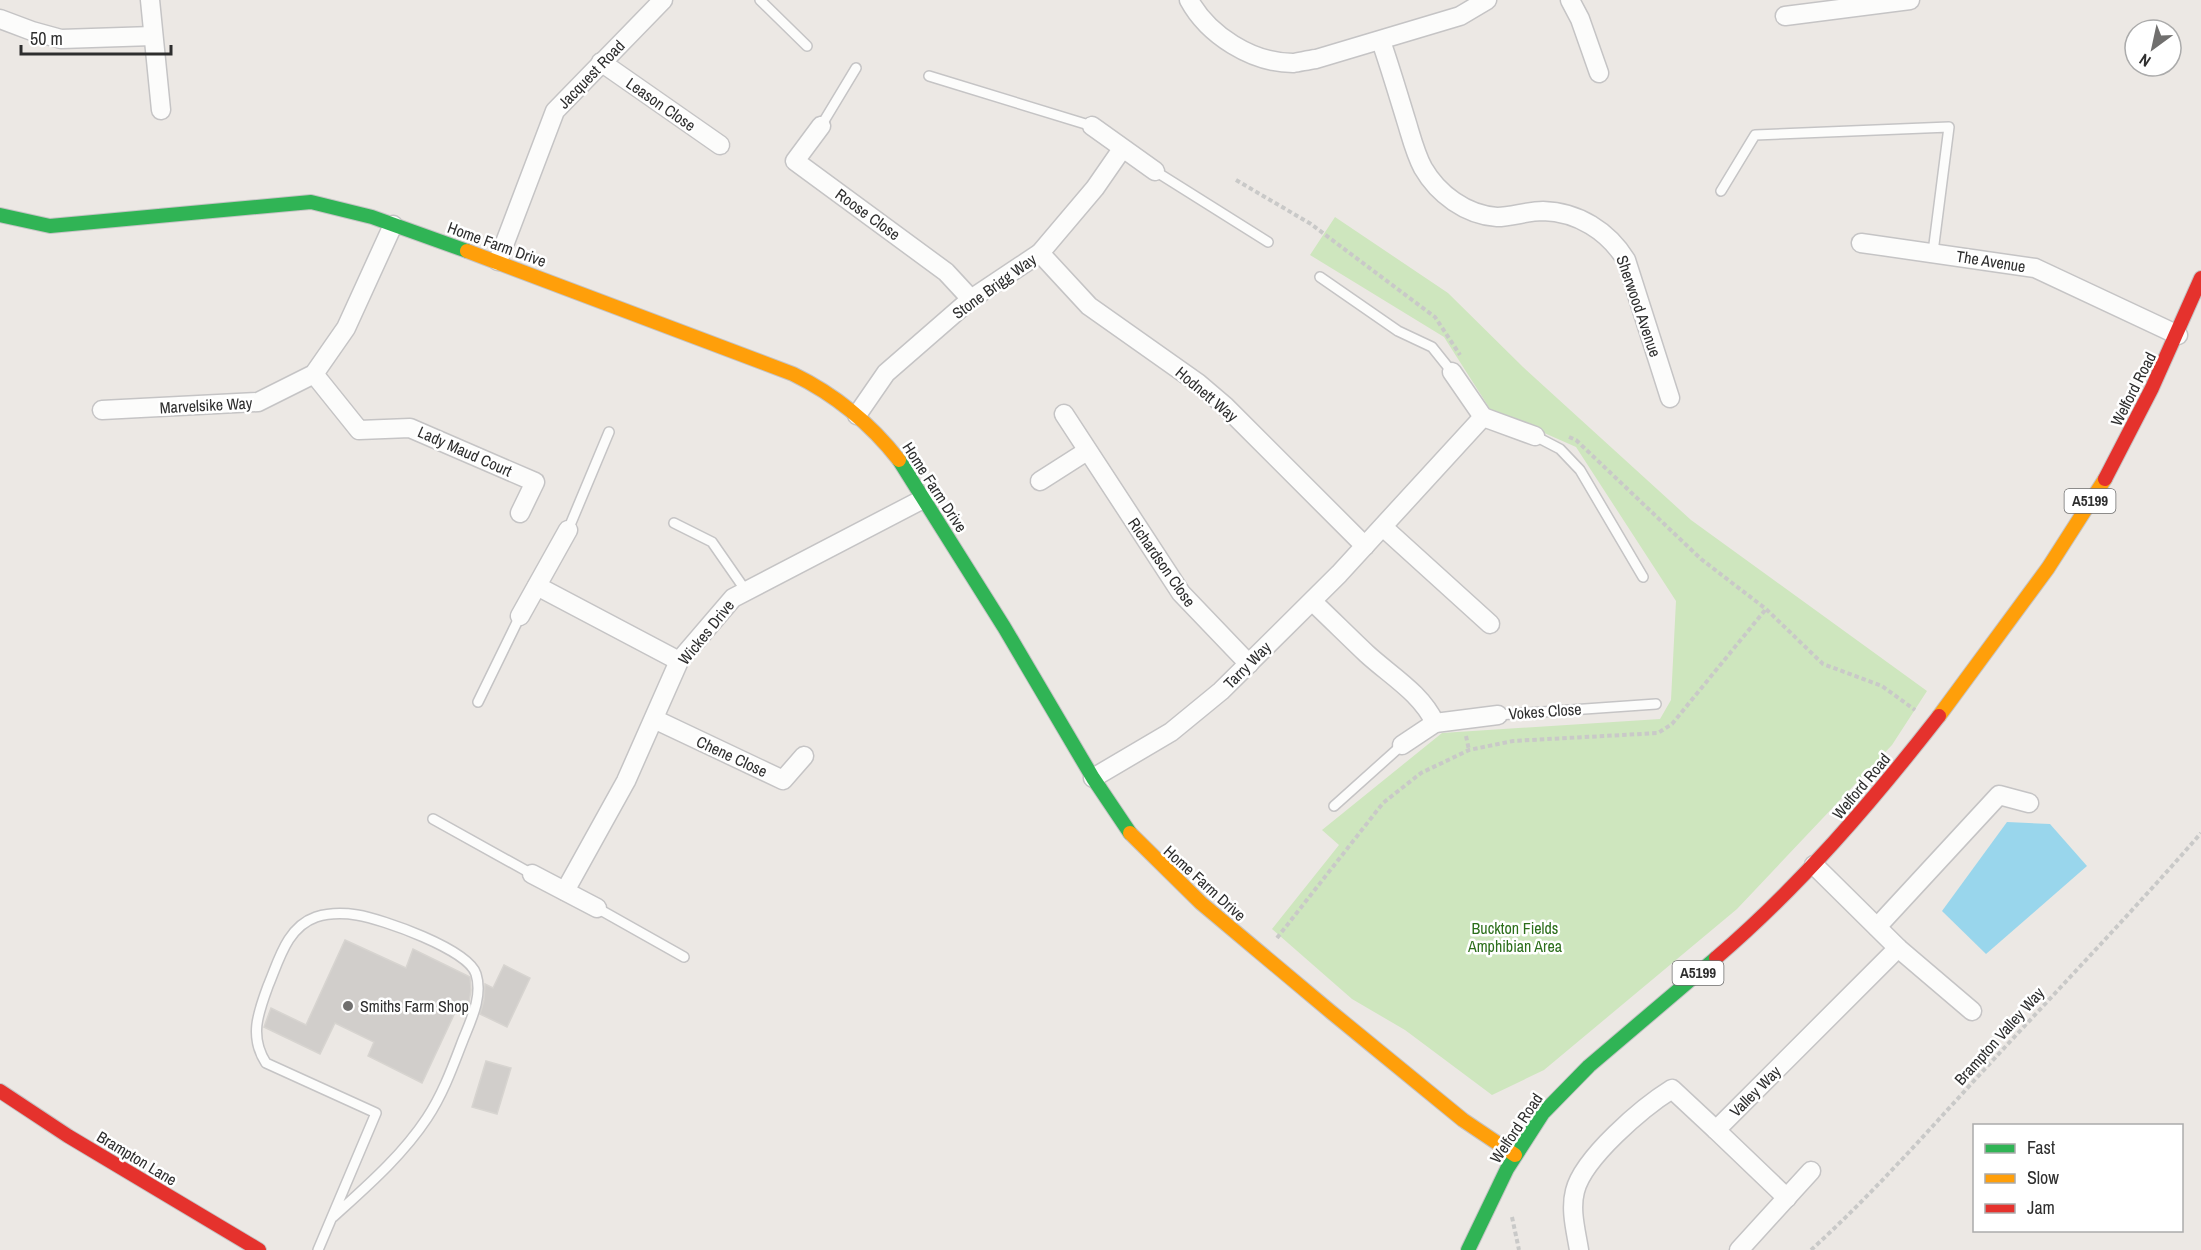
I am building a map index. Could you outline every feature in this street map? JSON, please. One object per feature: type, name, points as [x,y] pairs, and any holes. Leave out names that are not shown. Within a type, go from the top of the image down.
[{"type":"street","points":[[150,0],[161,110]]},
{"type":"street","name":"Jacquest Road","points":[[498,261],[555,111],[663,0]]},
{"type":"street","points":[[1189,0],[1210,27],[1227,42],[1247,52],[1292,63],[1316,59],[1382,41],[1460,16],[1487,0]]},
{"type":"street","points":[[1570,0],[1580,19],[1599,73]]},
{"type":"street","points":[[1785,16],[1910,0]]},
{"type":"street","points":[[0,19],[61,39],[153,36]]},
{"type":"street","name":"Sherwood Avenue","points":[[1382,41],[1422,167],[1452,201],[1473,211],[1497,217],[1542,211],[1563,214],[1584,221],[1602,231],[1616,244],[1626,260],[1670,398]]},
{"type":"street","name":"Leason Close","points":[[601,62],[720,145]]},
{"type":"street","name":"Roose Close","points":[[821,126],[795,160],[946,272],[971,299]]},
{"type":"street","points":[[1092,126],[1155,171]]},
{"type":"street","name":"Stone Brigg Way","points":[[857,415],[886,374],[971,299],[1040,253],[1095,188],[1122,149]]},
{"type":"street","name":"Home Farm Drive","points":[[0,214],[21,221],[50,226],[311,202],[342,207],[498,261],[680,333],[763,361],[816,385],[857,415],[893,450],[925,498],[1093,778],[1133,838],[1201,903],[1263,955],[1463,1120],[1515,1155]]},
{"type":"street","name":"Marvelsike Way","points":[[102,410],[258,402],[314,374],[346,328],[393,225]]},
{"type":"street","name":"The Avenue","points":[[1861,243],[2035,268],[2178,336]]},
{"type":"street","name":"Hodnett Way","points":[[1040,253],[1089,306],[1198,383],[1225,406],[1365,546]]},
{"type":"street","name":"Welford Road","points":[[1468,1250],[1515,1155],[1558,1096],[1602,1055],[1754,926],[1814,865],[1886,785],[2020,608],[2119,453],[2178,336],[2201,278]]},
{"type":"street","points":[[1452,372],[1483,417],[1535,436]]},
{"type":"street","name":"Lady Maud Court","points":[[314,374],[359,430],[410,428],[535,482],[520,513]]},
{"type":"street","name":"Richardson Close","points":[[1064,414],[1181,593],[1249,664]]},
{"type":"street","name":"Tarry Way","points":[[1093,778],[1171,732],[1196,713],[1249,664],[1313,602],[1483,417]]},
{"type":"street","points":[[1040,481],[1087,451]]},
{"type":"street","name":"Wickes Drive","points":[[565,891],[626,781],[680,661],[733,598],[925,498]]},
{"type":"street","points":[[1383,527],[1490,624]]},
{"type":"street","points":[[520,616],[568,530]]},
{"type":"street","points":[[537,586],[680,661]]},
{"type":"street","points":[[1313,602],[1428,708],[1435,723]]},
{"type":"street","name":"Vokes Close","points":[[1402,745],[1435,723],[1498,715]]},
{"type":"street","name":"Chene Close","points":[[654,719],[783,780],[804,756]]},
{"type":"street","points":[[1877,927],[1999,795],[2028,803]]},
{"type":"street","points":[[1814,865],[1898,948],[1971,1011]]},
{"type":"street","points":[[532,874],[597,908]]},
{"type":"street","name":"Valley Way","points":[[1579,1250],[1573,1218],[1574,1192],[1580,1174],[1632,1118],[1672,1089],[1716,1130],[1898,948]]},
{"type":"street","name":"Brampton Lane","points":[[0,1091],[68,1136],[259,1250]]},
{"type":"street","points":[[1716,1130],[1787,1198]]},
{"type":"street","points":[[1739,1250],[1811,1171]]},
{"type":"lane","points":[[760,0],[807,46]]},
{"type":"lane","points":[[821,126],[856,68]]},
{"type":"lane","points":[[929,76],[1092,126]]},
{"type":"lane","points":[[1721,191],[1755,135],[1949,127],[1934,252]]},
{"type":"lane","points":[[1155,171],[1268,242]]},
{"type":"lane","points":[[1320,277],[1398,331],[1432,347],[1452,372]]},
{"type":"lane","points":[[568,530],[609,432]]},
{"type":"lane","points":[[1535,436],[1560,449],[1580,470],[1643,578]]},
{"type":"lane","points":[[674,523],[712,542],[746,591]]},
{"type":"lane","points":[[478,702],[520,616]]},
{"type":"lane","name":"Vokes Close","points":[[1498,715],[1656,704]]},
{"type":"lane","name":"Vokes Close","points":[[1334,806],[1402,745]]},
{"type":"lane","points":[[433,819],[532,874]]},
{"type":"lane","points":[[597,908],[684,957]]},
{"type":"lane","points":[[318,1250],[376,1113],[266,1063],[258,1050],[257,1026],[258,1013],[284,946],[292,934],[315,917],[335,914],[357,915],[383,921],[433,941],[455,953],[469,962],[476,974],[478,994],[473,1015],[444,1087],[427,1118],[383,1169],[333,1217]]},
{"type":"path","points":[[1263,955],[1383,803],[1420,773],[1469,750],[1513,741],[1658,733],[1672,724],[1766,609]]},
{"type":"path","name":"Brampton Valley Way","points":[[1811,1250],[1850,1214],[1914,1148],[2129,915],[2201,833]]},
{"type":"path","points":[[1512,1217],[1519,1250]]},
{"type":"green space","name":"Buckton Fields Amphibian Area","points":[[1335,217],[1448,293],[1523,367],[1691,520],[1927,691],[1892,745],[1737,909],[1544,1070],[1492,1095],[1405,1030],[1352,999],[1272,929],[1339,845],[1322,830],[1442,733],[1660,719],[1671,700],[1676,601],[1576,447],[1490,409],[1444,337],[1310,255]]},
{"type":"water","points":[[2007,822],[2050,824],[2087,866],[1986,954],[1942,911]]},
{"type":"building","name":"Smiths Farm Shop","points":[[345,940],[406,968],[413,949],[470,977],[471,990],[468,1008],[459,1004],[422,1083],[368,1056],[374,1042],[335,1023],[320,1054],[264,1027],[271,1008],[306,1025]]},
{"type":"building","points":[[504,965],[530,978],[507,1027],[480,1014],[485,984],[493,988]]},
{"type":"building","points":[[486,1061],[511,1068],[497,1114],[472,1107]]},
{"type":"traffic: fast","points":[[0,215],[50,226],[311,202],[372,217],[467,251]]},
{"type":"traffic: fast","points":[[899,460],[1004,627],[1093,778],[1130,833]]},
{"type":"traffic: fast","points":[[1468,1250],[1507,1169],[1543,1113],[1589,1066],[1716,958]]},
{"type":"traffic: slow","points":[[467,251],[793,374],[824,391],[851,411],[899,460]]},
{"type":"traffic: slow","points":[[1939,716],[2048,568],[2105,479]]},
{"type":"traffic: slow","points":[[1130,833],[1201,903],[1331,1012],[1463,1120],[1515,1155]]},
{"type":"traffic: jam","points":[[2105,479],[2152,388],[2201,278]]},
{"type":"traffic: jam","points":[[1716,958],[1777,902],[1834,843],[1939,716]]},
{"type":"traffic: jam","points":[[0,1091],[68,1136],[259,1250]]},
{"type":"place","name":"Smiths Farm Shop","points":[[348,1006]]}]
